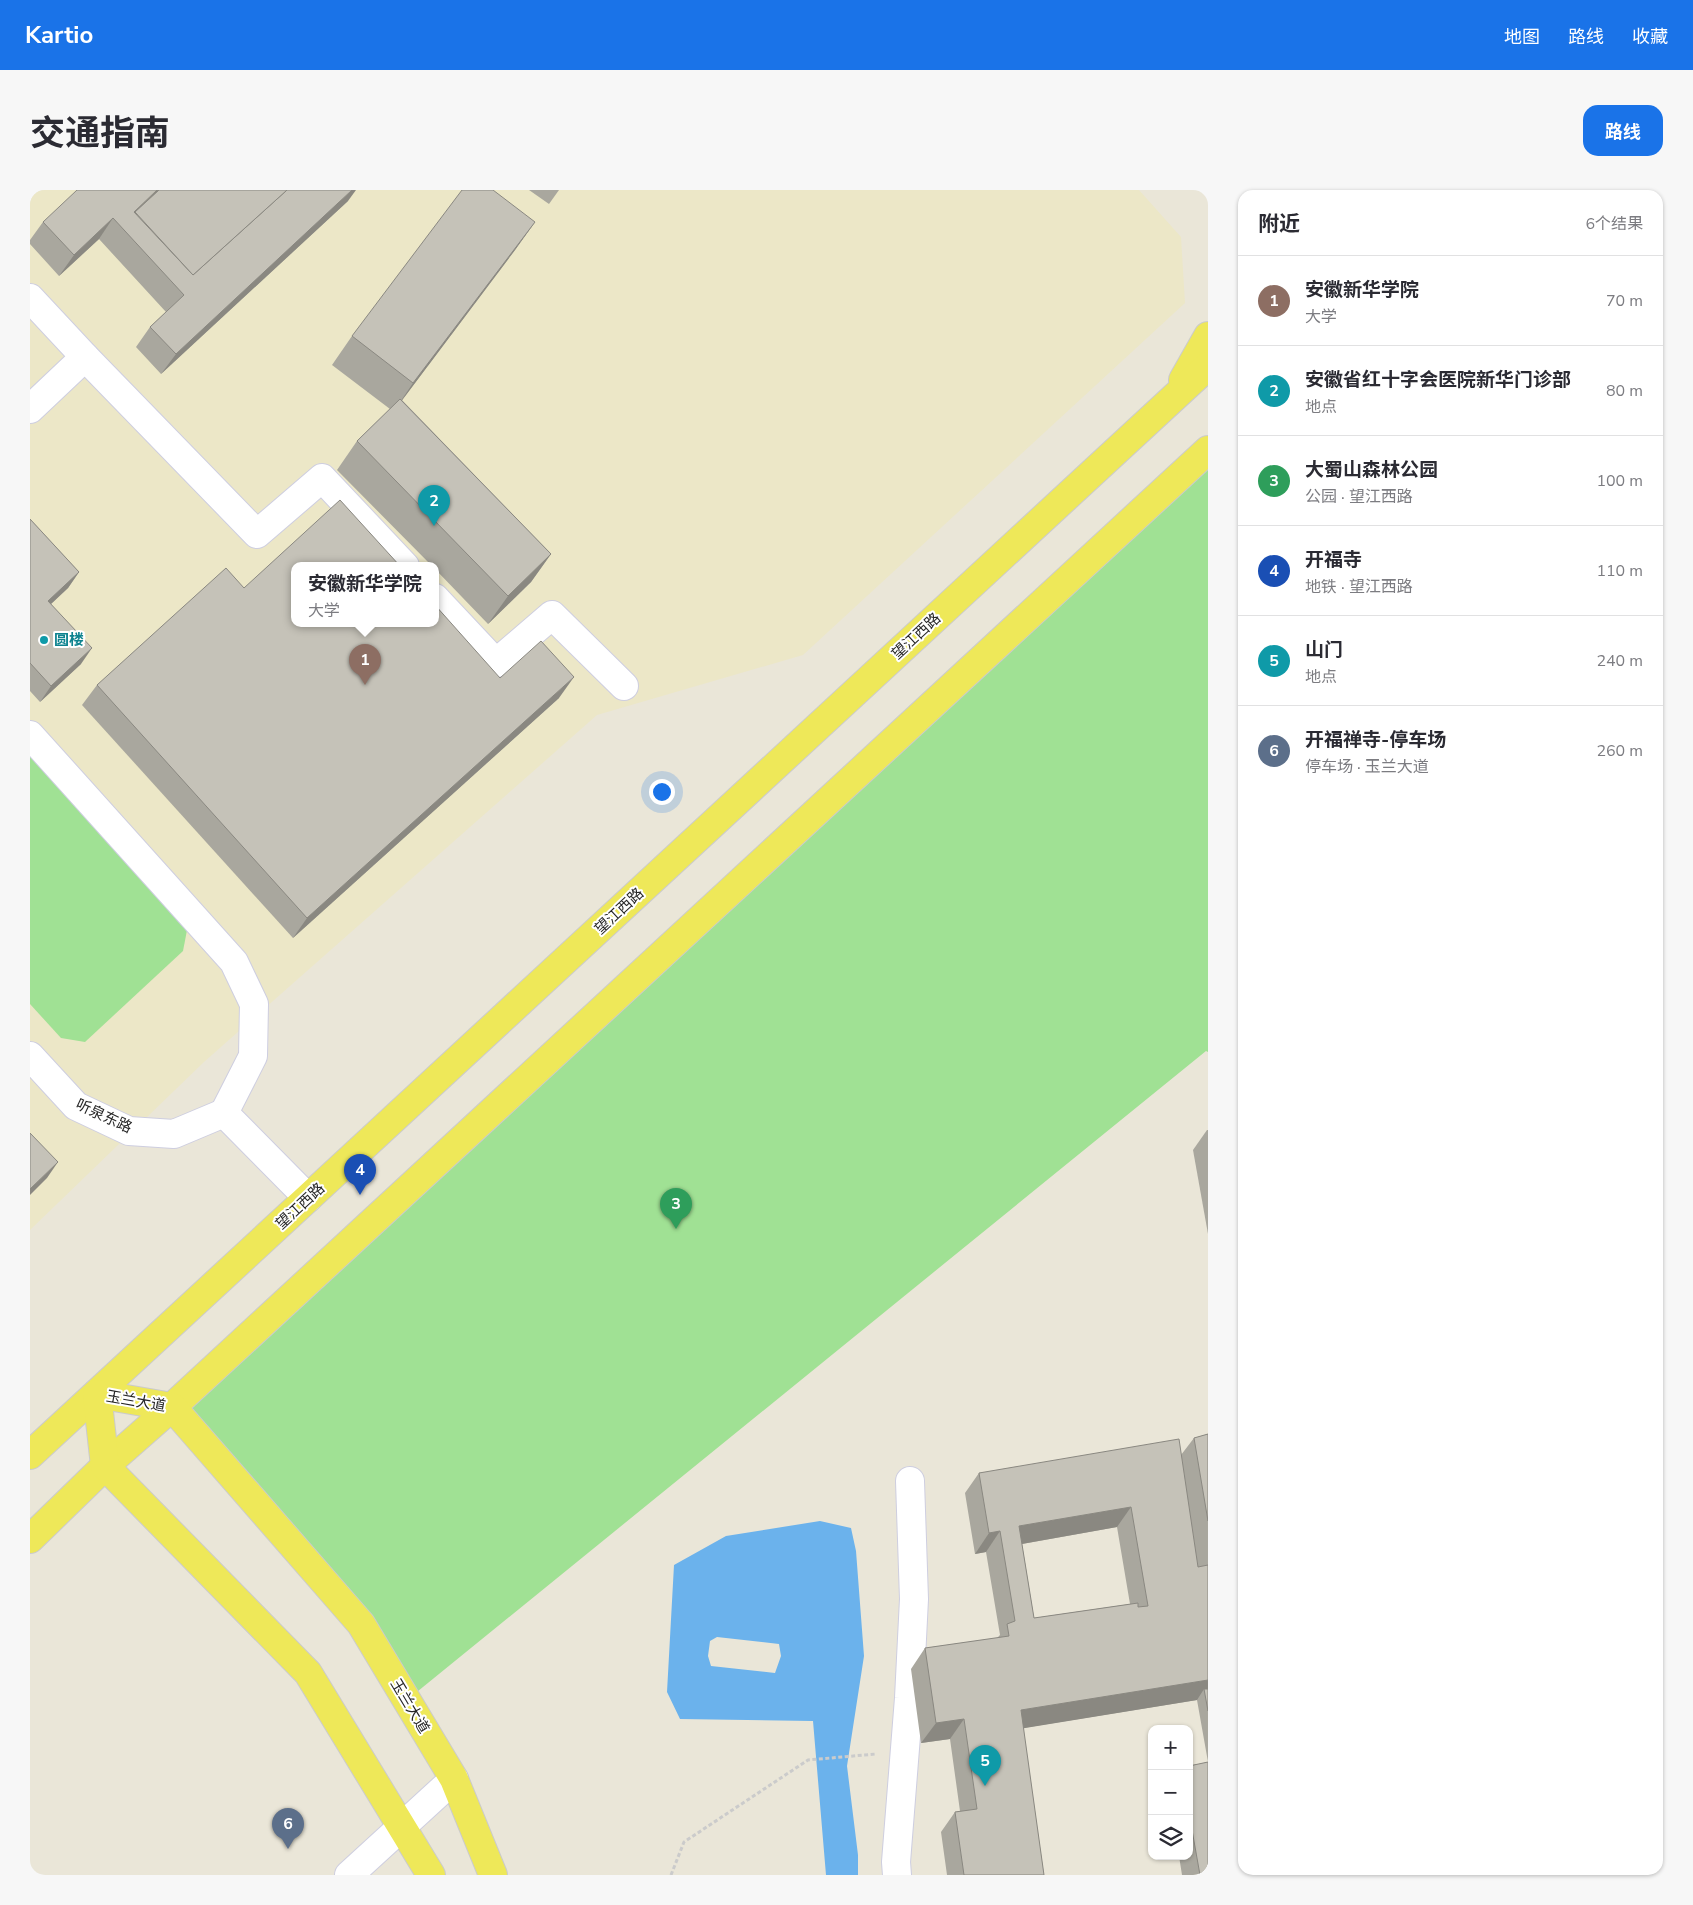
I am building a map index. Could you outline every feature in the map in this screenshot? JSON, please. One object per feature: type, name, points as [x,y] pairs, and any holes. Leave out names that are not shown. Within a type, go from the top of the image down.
[{"type":"main road","points":[[1172,400],[1208,336]]},
{"type":"main road","name":"望江西路","points":[[30,1456],[1208,366]]},
{"type":"main road","points":[[30,1539],[105,1466],[172,1407],[1208,450]]},
{"type":"main road","name":"玉兰大道","points":[[105,1466],[97,1394],[172,1407],[361,1624],[454,1779],[493,1875]]},
{"type":"main road","points":[[105,1466],[308,1673],[431,1875]]},
{"type":"street","points":[[30,298],[85,358],[257,534],[322,478],[401,562]]},
{"type":"street","points":[[30,408],[85,358]]},
{"type":"street","points":[[439,602],[496,663],[552,615],[624,686]]},
{"type":"street","points":[[30,735],[234,962],[254,1004],[253,1056],[224,1113],[308,1198]]},
{"type":"street","name":"听泉东路","points":[[30,1056],[76,1106],[129,1130],[174,1134],[224,1113]]},
{"type":"street","points":[[897,1875],[896,1862],[909,1698],[914,1598],[910,1481]]},
{"type":"street","points":[[349,1875],[454,1779]]},
{"type":"path","points":[[671,1875],[684,1842],[808,1760],[862,1755]]},
{"type":"shaded area","points":[[30,190],[1139,190],[1181,237],[1185,303],[803,655],[597,715],[204,1062],[30,1230]]},
{"type":"green space","points":[[1208,450],[1208,1052],[1206,1051],[407,1700],[172,1407]]},
{"type":"green space","points":[[30,754],[188,925],[183,951],[85,1042],[61,1038],[30,1004]]},
{"type":"water","points":[[820,1521],[851,1528],[856,1551],[864,1656],[847,1766],[858,1855],[858,1875],[826,1875],[813,1721],[680,1719],[667,1692],[674,1565],[726,1536]],"holes":[[[717,1637],[779,1644],[781,1656],[775,1673],[711,1666],[708,1656],[710,1641]]]},
{"type":"building","points":[[77,190],[157,190],[134,212],[193,275],[287,190],[352,190],[176,354],[150,327],[184,295],[113,218],[74,255],[43,222]]},
{"type":"building","points":[[159,190],[287,190],[193,275],[135,212]]},
{"type":"building","points":[[462,190],[493,190],[535,222],[413,383],[352,336]]},
{"type":"building","points":[[400,399],[551,554],[508,596],[357,441]]},
{"type":"building","points":[[340,500],[396,562],[291,562],[291,627],[439,627],[439,609],[500,678],[541,641],[574,677],[307,918],[97,685],[226,568],[244,588]]},
{"type":"building","points":[[30,519],[79,572],[48,601],[92,648],[51,686],[30,663]]},
{"type":"building","points":[[30,1133],[58,1162],[30,1189]]},
{"type":"building","points":[[1208,1434],[1208,1521],[1194,1438]]},
{"type":"building","points":[[1179,1439],[1198,1567],[1208,1565],[1208,1680],[1021,1710],[1044,1875],[964,1875],[955,1812],[977,1809],[964,1719],[936,1723],[925,1648],[1009,1636],[1007,1624],[1015,1621],[1000,1531],[989,1533],[979,1473]],"holes":[[[1131,1507],[1148,1606],[1138,1607],[1138,1603],[1034,1618],[1019,1526]]]},
{"type":"building","points":[[1204,1689],[1208,1689],[1208,1711]]},
{"type":"building","points":[[1208,1762],[1208,1875],[1200,1875],[1193,1836],[1193,1765]]},
{"type":"place","name":"安徽省红十字会医院新华门诊部","points":[[434,526]]},
{"type":"place","name":"圆楼","points":[[44,640]]},
{"type":"place","name":"安徽新华学院","points":[[365,685]]},
{"type":"place","name":"开福寺","points":[[360,1195]]},
{"type":"place","name":"大蜀山森林公园","points":[[676,1229]]},
{"type":"place","name":"山门","points":[[985,1786]]},
{"type":"place","name":"开福禅寺-停车场","points":[[288,1849]]}]
